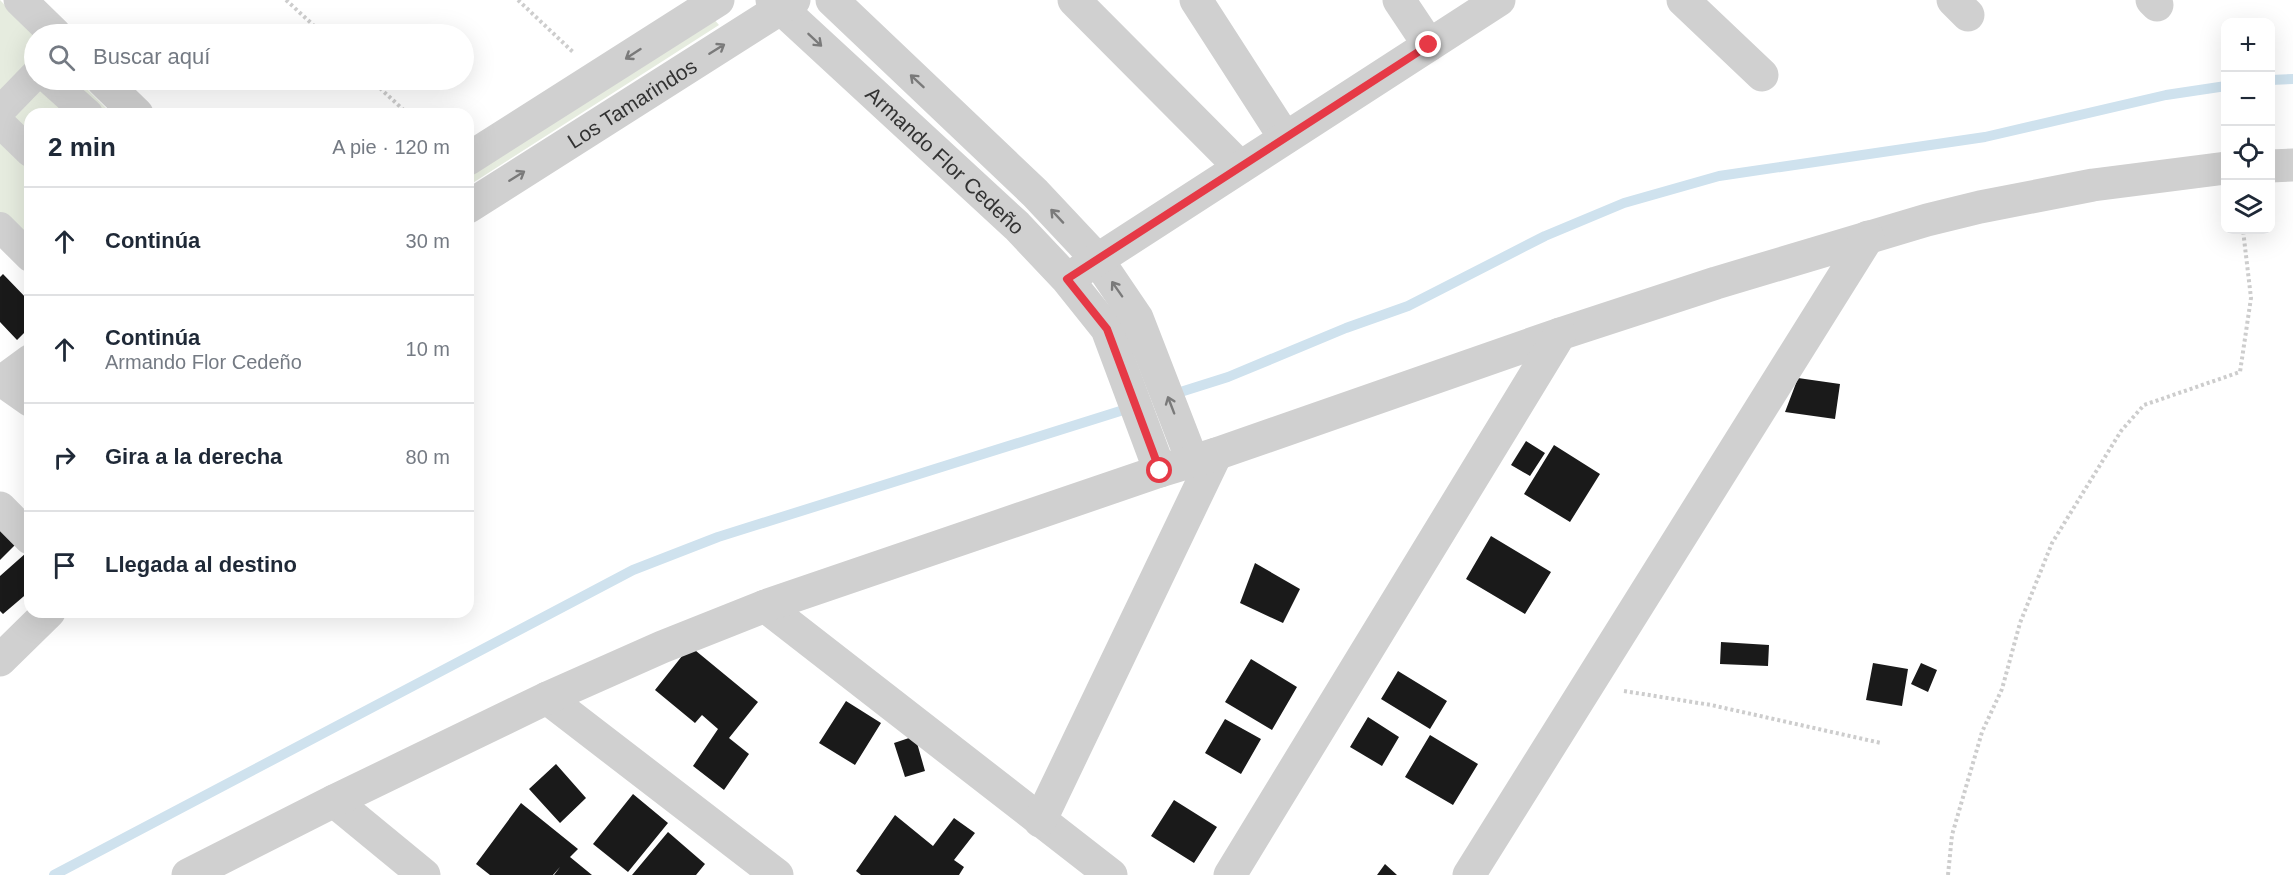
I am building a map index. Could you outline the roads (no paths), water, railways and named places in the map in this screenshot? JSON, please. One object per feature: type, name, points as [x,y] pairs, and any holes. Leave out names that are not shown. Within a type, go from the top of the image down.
[{"type":"street","points":[[20,0],[45,24]]},
{"type":"street","name":"Los Tamarindos","points":[[474,155],[718,0]]},
{"type":"street","name":"Armando Flor Cedeño","points":[[832,0],[1035,193],[1097,260],[1137,318],[1204,457]]},
{"type":"street","points":[[1074,0],[1240,167]]},
{"type":"street","points":[[1196,0],[1285,138]]},
{"type":"street","points":[[1399,0],[1429,45]]},
{"type":"street","points":[[1067,279],[1499,0]]},
{"type":"street","points":[[1683,0],[1762,75]]},
{"type":"street","name":"Los Tamarindos","points":[[474,203],[782,3]]},
{"type":"street","name":"Armando Flor Cedeño","points":[[782,3],[1017,226],[1067,279],[1107,329],[1160,471]]},
{"type":"street","points":[[0,111],[24,78]]},
{"type":"street","points":[[61,90],[81,108]]},
{"type":"street","points":[[109,90],[121,108]]},
{"type":"street","points":[[0,123],[24,146]]},
{"type":"street","points":[[2275,165],[2293,165]]},
{"type":"street","points":[[188,875],[334,801],[547,698],[662,647],[765,606],[1560,334],[1868,237],[1959,212],[2026,197],[2135,178],[2221,169]]},
{"type":"street","points":[[0,227],[24,251]]},
{"type":"street","points":[[1469,875],[1868,237]]},
{"type":"street","points":[[1230,875],[1560,334]]},
{"type":"street","points":[[24,363],[0,381],[24,398]]},
{"type":"street","points":[[1040,821],[1204,457]]},
{"type":"street","points":[[0,508],[24,532]]},
{"type":"street","points":[[765,606],[1112,875]]},
{"type":"street","points":[[0,660],[43,618]]},
{"type":"street","points":[[547,698],[777,875]]},
{"type":"street","points":[[334,801],[424,875]]},
{"type":"waterway","points":[[2275,80],[2293,79]]},
{"type":"waterway","points":[[1171,395],[1228,377],[1346,328],[1408,306],[1545,236],[1624,203],[1719,176],[1985,137],[2166,95],[2221,87]]},
{"type":"waterway","points":[[54,875],[633,570],[718,537],[1133,407]]}]
